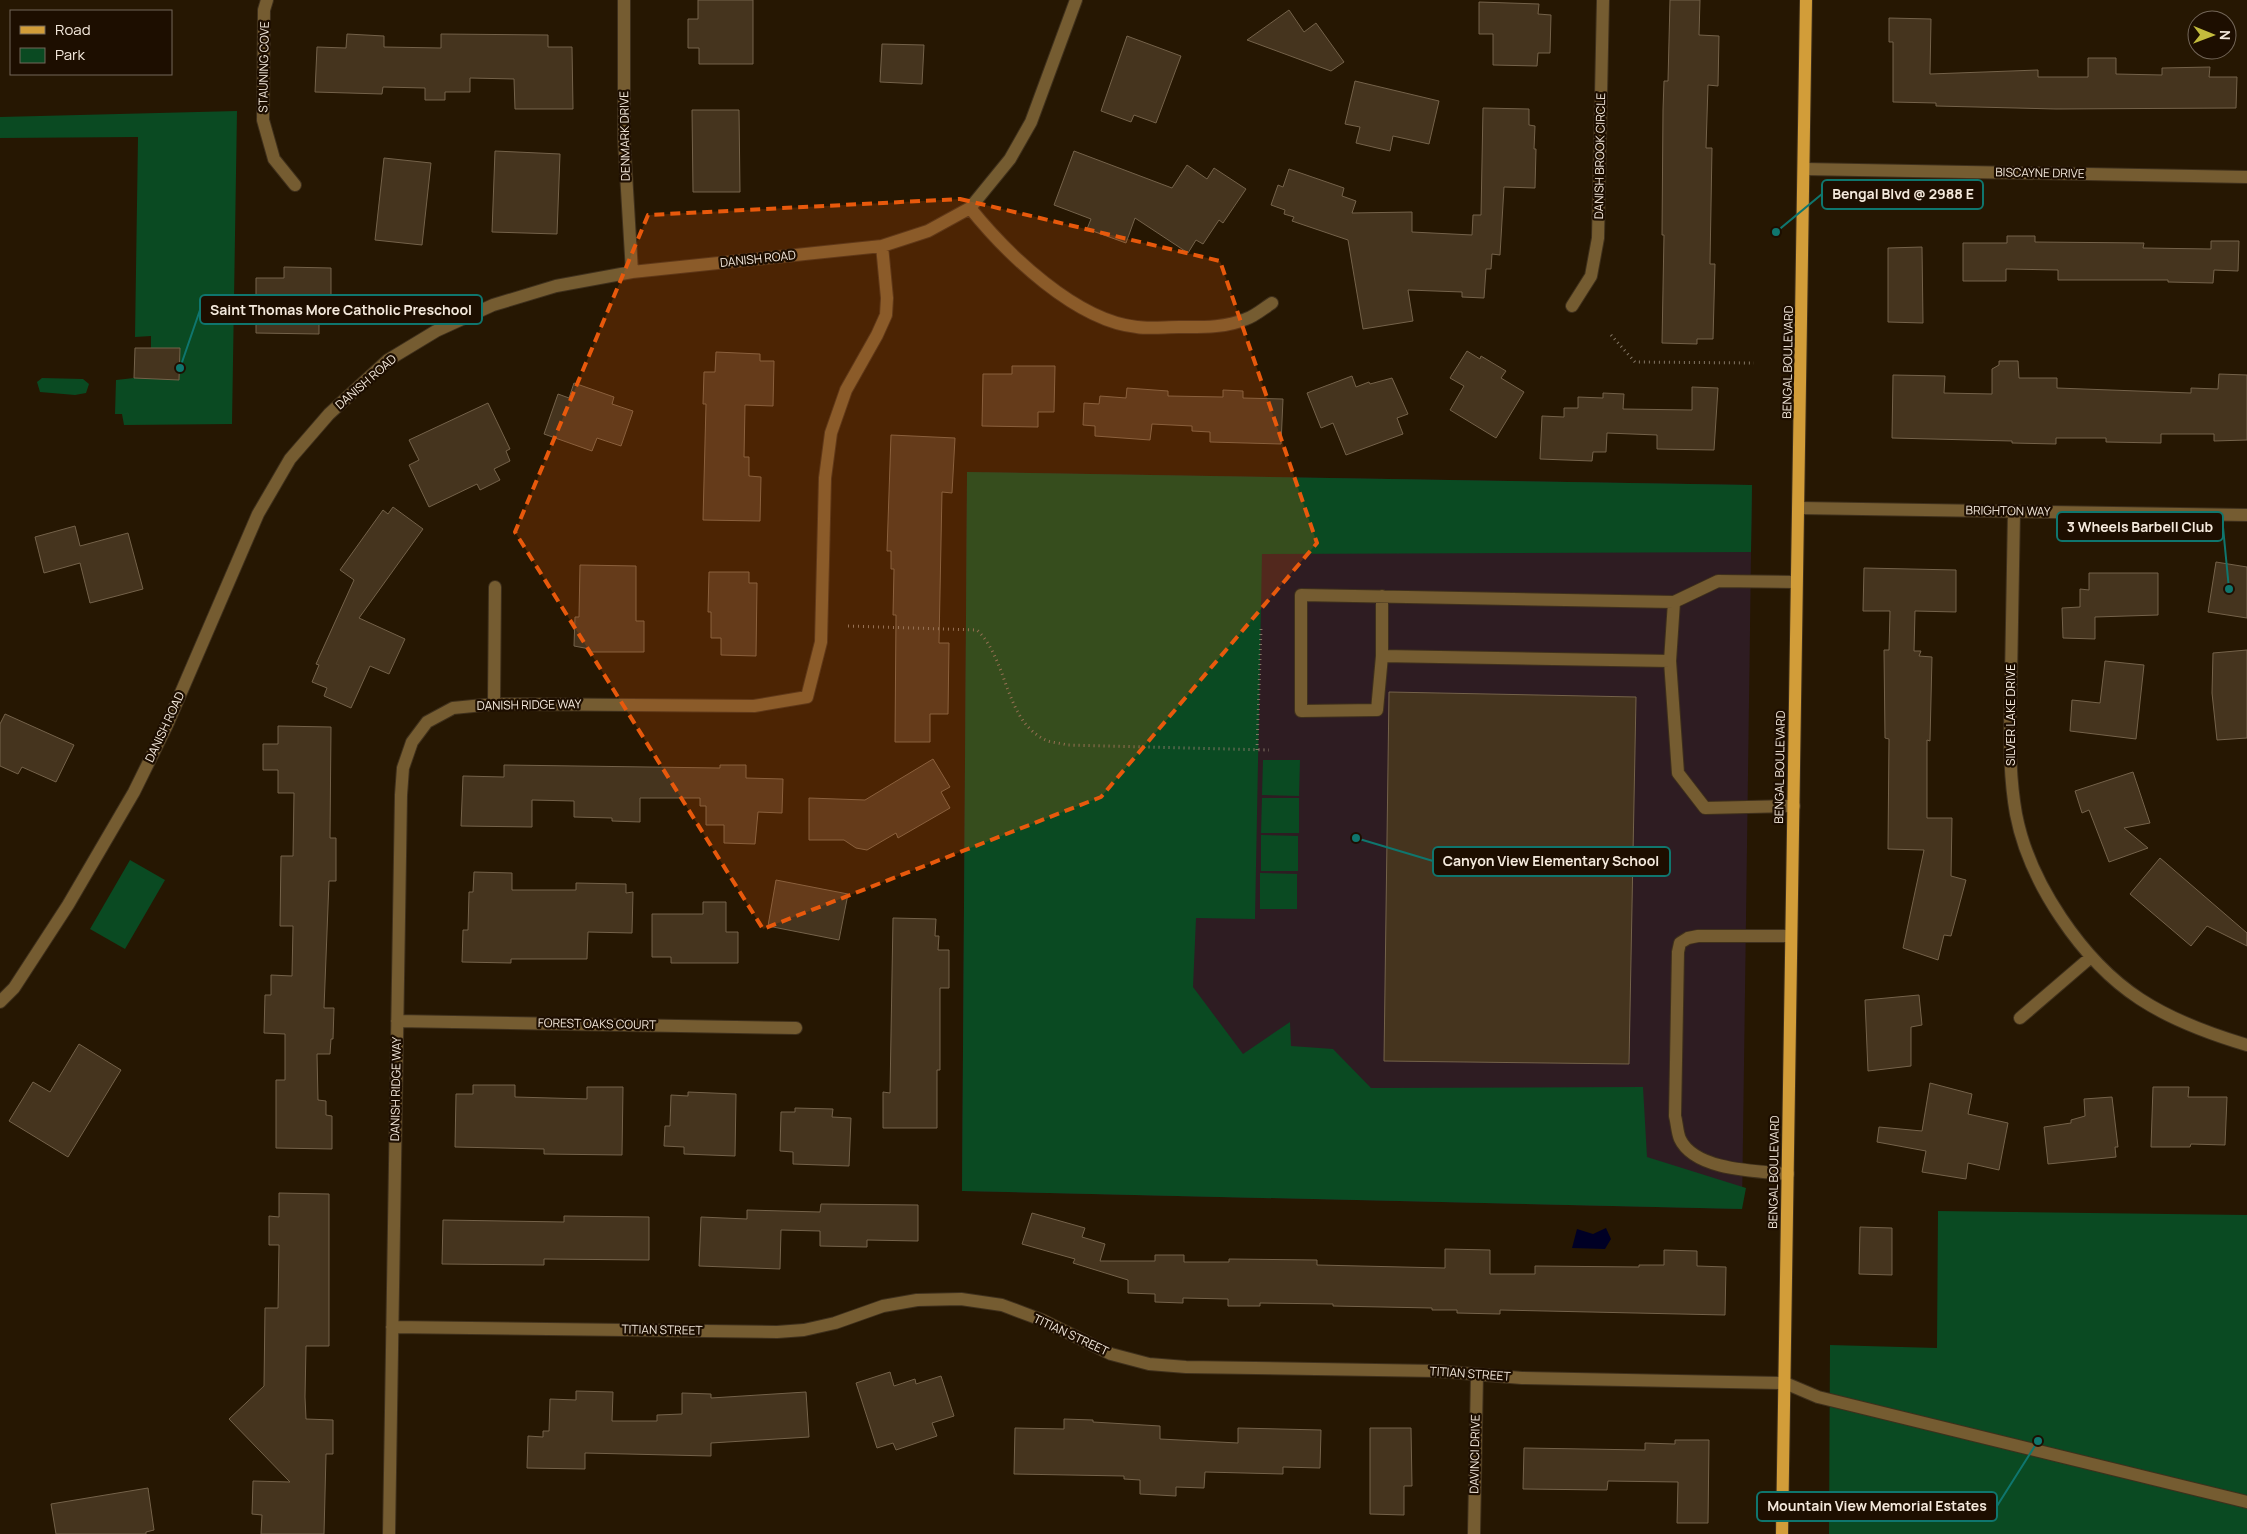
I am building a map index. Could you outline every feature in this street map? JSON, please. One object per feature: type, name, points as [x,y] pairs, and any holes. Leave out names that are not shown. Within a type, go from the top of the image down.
[{"type":"main road","name":"BENGAL BOULEVARD","points":[[1782,1534],[1796,582],[1800,508],[1806,0]]},
{"type":"street","name":"STAUNING COVE","points":[[267,0],[264,10],[263,120],[274,159],[295,185]]},
{"type":"street","name":"DENMARK DRIVE","points":[[624,0],[624,140],[632,272]]},
{"type":"street","name":"DANISH ROAD","points":[[0,1002],[14,988],[68,905],[134,792],[167,725],[258,514],[290,459],[329,414],[388,360],[436,331],[492,305],[556,286],[632,272],[882,246],[928,231],[970,208],[1010,159],[1031,122],[1076,0]]},
{"type":"street","name":"DANISH BROOK CIRCLE","points":[[1572,306],[1590,276],[1598,238],[1603,0]]},
{"type":"street","name":"BISCAYNE DRIVE","points":[[1804,169],[2247,177]]},
{"type":"street","points":[[970,208],[993,236],[1053,289],[1085,310],[1106,319],[1136,328],[1213,327],[1247,319],[1272,303]]},
{"type":"street","name":"DANISH RIDGE WAY","points":[[389,1534],[401,795],[404,768],[412,742],[427,722],[454,708],[494,704],[754,706],[807,697],[821,642],[825,478],[831,433],[846,390],[886,315],[887,290],[882,246]]},
{"type":"street","name":"BRIGHTON WAY","points":[[1800,508],[2247,515]]},
{"type":"street","name":"SILVER LAKE DRIVE","points":[[2014,511],[2010,758],[2017,815],[2034,868],[2060,917],[2091,958],[2139,999],[2192,1027],[2247,1045]]},
{"type":"street","points":[[1382,596],[1382,656],[1377,710],[1301,711],[1300,595],[1382,596],[1674,602],[1718,581],[1796,582]]},
{"type":"street","points":[[494,588],[494,704]]},
{"type":"street","points":[[1674,602],[1670,661],[1678,773],[1706,808],[1794,806]]},
{"type":"street","points":[[1382,656],[1670,661]]},
{"type":"street","points":[[1788,1174],[1732,1168],[1706,1161],[1690,1151],[1681,1139],[1675,1116],[1678,952],[1680,943],[1688,938],[1698,936],[1791,936]]},
{"type":"street","points":[[2020,1018],[2091,958]]},
{"type":"street","name":"FOREST OAKS COURT","points":[[397,1021],[796,1028]]},
{"type":"street","name":"TITIAN STREET","points":[[392,1327],[777,1332],[812,1328],[883,1306],[917,1300],[961,1299],[1002,1305],[1042,1320],[1112,1354],[1149,1364],[1186,1367],[1437,1371],[1522,1378],[1785,1383]]},
{"type":"street","name":"DAVINCI DRIVE","points":[[1474,1534],[1476,1374]]},
{"type":"street","points":[[1785,1383],[1818,1396],[2247,1502]]},
{"type":"path","points":[[1611,335],[1635,362],[1754,363]]},
{"type":"path","points":[[848,626],[977,630],[986,638],[998,661],[1012,701],[1029,728],[1048,741],[1067,745],[1269,750]]},
{"type":"path","points":[[1257,750],[1260,628]]},
{"type":"highlighted area","points":[[960,199],[1220,261],[1317,543],[1101,797],[763,929],[515,532],[648,215]]},
{"type":"shaded area","points":[[967,472],[1752,485],[1742,1209],[962,1191]]},
{"type":"green space","points":[[237,111],[232,424],[124,425],[122,414],[115,414],[116,380],[134,378],[179,379],[180,348],[151,348],[151,336],[135,337],[138,137],[0,138],[0,117]]},
{"type":"green space","points":[[42,378],[83,379],[89,384],[86,393],[75,395],[40,392],[37,382]]},
{"type":"green space","points":[[967,472],[1752,485],[1751,552],[1262,554],[1255,919],[1196,918],[1193,987],[1243,1054],[1290,1022],[1291,1046],[1333,1049],[1371,1088],[1643,1087],[1647,1157],[1746,1188],[1742,1209],[962,1191]]},
{"type":"green space","points":[[1263,760],[1300,760],[1299,796],[1262,795]]},
{"type":"green space","points":[[1262,798],[1299,798],[1299,833],[1261,833]]},
{"type":"green space","points":[[1261,835],[1298,836],[1298,871],[1261,871]]},
{"type":"green space","points":[[130,860],[165,880],[125,949],[90,929]]},
{"type":"green space","points":[[1260,873],[1297,874],[1297,909],[1260,909]]},
{"type":"green space","points":[[1938,1211],[2247,1215],[2247,1534],[1829,1534],[1830,1345],[1937,1348]]},
{"type":"water","points":[[1606,1228],[1611,1239],[1605,1249],[1572,1248],[1577,1229],[1593,1234]]},
{"type":"building","points":[[698,0],[753,0],[753,64],[699,64],[699,48],[688,48],[688,19],[698,19]]},
{"type":"building","points":[[1670,0],[1700,0],[1699,35],[1719,36],[1718,86],[1708,85],[1706,148],[1712,148],[1710,264],[1715,264],[1713,339],[1697,339],[1697,344],[1662,343],[1664,235],[1662,235],[1663,110],[1664,81],[1668,81]]},
{"type":"building","points":[[1479,2],[1539,4],[1538,14],[1551,15],[1550,53],[1538,53],[1537,66],[1493,65],[1493,34],[1479,34]]},
{"type":"building","points":[[1289,10],[1304,32],[1316,23],[1344,62],[1331,71],[1247,40]]},
{"type":"building","points":[[1889,18],[1931,19],[1930,74],[2038,70],[2038,77],[2088,77],[2088,58],[2116,58],[2116,74],[2162,75],[2162,68],[2210,67],[2209,77],[2237,77],[2236,108],[2056,109],[1936,106],[1936,103],[1893,102],[1893,42],[1889,42]]},
{"type":"building","points":[[347,34],[384,36],[384,47],[441,48],[441,34],[548,35],[548,47],[572,47],[573,109],[515,109],[514,79],[470,78],[470,92],[445,92],[445,100],[425,100],[425,88],[383,87],[382,94],[315,92],[317,47],[346,48]]},
{"type":"building","points":[[1127,36],[1181,56],[1156,123],[1134,115],[1131,122],[1101,111]]},
{"type":"building","points":[[882,44],[924,45],[922,84],[880,82]]},
{"type":"building","points":[[1355,81],[1439,101],[1429,144],[1393,136],[1390,151],[1356,143],[1360,127],[1345,124]]},
{"type":"building","points":[[1483,108],[1529,109],[1529,125],[1535,126],[1534,149],[1536,149],[1535,188],[1504,187],[1500,255],[1492,254],[1491,269],[1486,269],[1484,298],[1462,297],[1462,292],[1408,290],[1413,321],[1363,329],[1348,240],[1292,221],[1294,217],[1284,214],[1285,210],[1271,205],[1278,185],[1283,187],[1289,169],[1344,188],[1342,196],[1356,201],[1352,213],[1412,212],[1412,232],[1472,235],[1473,215],[1481,215]]},
{"type":"building","points":[[692,110],[739,110],[740,192],[693,192]]},
{"type":"building","points":[[495,151],[560,154],[557,234],[492,232]]},
{"type":"building","points":[[1074,151],[1172,188],[1187,165],[1207,179],[1214,168],[1246,189],[1223,223],[1219,220],[1203,244],[1196,240],[1188,253],[1135,218],[1126,243],[1087,229],[1091,219],[1054,205]]},
{"type":"building","points":[[384,158],[431,163],[422,245],[375,240]]},
{"type":"building","points":[[2007,236],[2035,236],[2035,242],[2144,243],[2143,248],[2211,249],[2211,241],[2239,241],[2238,271],[2214,270],[2213,283],[2168,282],[2168,280],[2058,280],[2058,270],[2006,269],[2006,281],[1963,281],[1963,243],[2007,243]]},
{"type":"building","points":[[1922,247],[1923,323],[1888,322],[1888,248]]},
{"type":"building","points":[[284,267],[331,268],[331,318],[319,318],[319,334],[256,333],[256,278],[284,278]]},
{"type":"building","points":[[135,348],[180,348],[179,380],[134,378]]},
{"type":"building","points":[[1467,351],[1480,359],[1481,356],[1506,371],[1501,378],[1524,392],[1496,438],[1450,410],[1464,386],[1450,378]]},
{"type":"building","points":[[716,352],[760,354],[760,361],[774,361],[773,406],[745,405],[744,457],[749,457],[749,476],[761,477],[760,521],[703,520],[706,404],[703,404],[704,372],[715,372]]},
{"type":"building","points":[[1999,361],[2018,361],[2019,378],[2057,378],[2057,388],[2191,393],[2191,388],[2218,389],[2219,374],[2247,375],[2247,440],[2214,441],[2214,434],[2161,434],[2161,443],[2106,442],[2106,438],[2056,438],[2056,444],[1892,438],[1893,375],[1945,376],[1944,393],[1992,394],[1992,369],[1999,365]]},
{"type":"building","points":[[1012,366],[1055,366],[1054,412],[1038,412],[1038,427],[982,426],[983,374],[1012,374]]},
{"type":"building","points":[[1352,376],[1356,387],[1369,382],[1370,384],[1392,378],[1408,414],[1397,418],[1403,434],[1346,455],[1333,423],[1321,428],[1307,393]]},
{"type":"building","points":[[574,383],[614,397],[612,404],[633,411],[621,446],[597,438],[592,451],[544,434],[558,394],[569,398]]},
{"type":"building","points":[[1692,387],[1718,388],[1714,450],[1657,449],[1657,435],[1607,433],[1606,452],[1593,452],[1592,461],[1540,459],[1542,416],[1564,417],[1564,408],[1578,408],[1578,397],[1603,398],[1603,393],[1624,394],[1623,409],[1692,410]]},
{"type":"building","points":[[1127,388],[1168,391],[1168,396],[1223,397],[1223,390],[1243,391],[1243,398],[1283,399],[1281,444],[1210,442],[1210,432],[1192,431],[1192,426],[1152,424],[1150,440],[1095,436],[1095,426],[1083,425],[1084,403],[1099,404],[1100,396],[1126,398]]},
{"type":"building","points":[[488,403],[510,449],[506,451],[510,461],[494,469],[500,480],[480,490],[477,484],[429,507],[409,465],[419,460],[409,440]]},
{"type":"building","points":[[891,435],[955,438],[952,493],[942,492],[939,643],[949,643],[948,714],[930,714],[930,742],[895,742],[896,615],[893,615],[894,569],[891,569],[891,551],[887,551]]},
{"type":"building","points":[[393,507],[423,529],[359,618],[405,639],[389,674],[370,666],[351,708],[324,696],[327,688],[312,682],[319,665],[316,664],[354,580],[340,570],[383,510],[388,514]]},
{"type":"building","points":[[75,526],[80,546],[128,533],[143,589],[90,603],[80,563],[44,573],[35,537]]},
{"type":"building","points":[[2216,562],[2247,567],[2247,618],[2208,612]]},
{"type":"building","points":[[580,565],[636,566],[636,621],[644,621],[644,652],[590,652],[590,649],[574,646],[575,617],[579,617]]},
{"type":"building","points":[[1864,568],[1956,570],[1956,612],[1915,611],[1914,651],[1921,651],[1919,656],[1932,657],[1930,741],[1927,740],[1927,818],[1952,818],[1951,876],[1966,880],[1951,936],[1944,935],[1938,960],[1903,948],[1924,850],[1888,849],[1889,739],[1885,738],[1884,650],[1889,650],[1890,611],[1863,611]]},
{"type":"building","points":[[709,572],[749,572],[749,583],[757,583],[756,656],[721,655],[721,638],[711,638],[711,612],[708,612]]},
{"type":"building","points":[[2089,573],[2158,573],[2158,615],[2095,617],[2095,639],[2063,638],[2062,608],[2080,607],[2080,589],[2089,590]]},
{"type":"building","points":[[2247,650],[2247,738],[2217,740],[2212,693],[2213,653]]},
{"type":"building","points":[[2105,661],[2144,665],[2136,739],[2070,731],[2072,700],[2100,703]]},
{"type":"building","points":[[1389,692],[1636,697],[1629,1064],[1384,1061]]},
{"type":"building","points":[[5,714],[74,745],[56,782],[22,767],[18,774],[0,766],[0,724]]},
{"type":"building","points":[[278,726],[331,727],[330,838],[336,838],[336,881],[329,881],[324,1008],[334,1008],[333,1039],[331,1039],[330,1054],[317,1054],[318,1100],[326,1101],[326,1115],[332,1116],[332,1149],[276,1148],[276,1080],[285,1080],[285,1034],[264,1033],[265,995],[271,995],[271,975],[292,976],[293,926],[280,926],[281,856],[293,856],[294,793],[278,793],[278,770],[263,770],[263,744],[278,744]]},
{"type":"building","points":[[933,759],[950,787],[941,792],[950,808],[898,838],[896,833],[867,850],[856,848],[844,840],[809,840],[809,798],[865,800]]},
{"type":"building","points":[[504,765],[720,768],[720,765],[746,765],[746,778],[783,779],[782,813],[758,812],[755,844],[724,843],[724,825],[706,825],[706,806],[700,806],[700,798],[640,798],[640,822],[612,821],[612,818],[574,817],[574,801],[532,800],[532,827],[461,826],[463,776],[504,777]]},
{"type":"building","points":[[2133,772],[2150,823],[2124,828],[2148,848],[2109,862],[2089,810],[2082,813],[2075,791]]},
{"type":"building","points":[[2160,858],[2247,933],[2247,946],[2207,926],[2191,946],[2130,894]]},
{"type":"building","points":[[474,872],[512,873],[512,890],[576,890],[576,883],[626,884],[626,893],[633,892],[632,933],[588,932],[587,959],[511,959],[511,963],[462,962],[463,930],[468,930],[469,892],[473,892]]},
{"type":"building","points":[[776,880],[848,894],[839,940],[768,926]]},
{"type":"building","points":[[703,902],[726,902],[726,932],[738,932],[738,963],[671,963],[671,957],[652,957],[652,914],[703,914]]},
{"type":"building","points":[[893,918],[936,919],[935,936],[939,936],[938,950],[949,950],[949,988],[940,988],[940,1070],[937,1070],[937,1128],[883,1128],[883,1092],[890,1093]]},
{"type":"building","points":[[1919,995],[1922,1025],[1911,1027],[1911,1066],[1868,1071],[1865,1000]]},
{"type":"building","points":[[79,1044],[121,1070],[68,1157],[9,1121],[33,1082],[50,1092]]},
{"type":"building","points":[[1930,1083],[1972,1094],[1968,1114],[2008,1123],[1999,1170],[1968,1163],[1966,1179],[1922,1172],[1926,1151],[1877,1142],[1879,1127],[1922,1131]]},
{"type":"building","points":[[473,1085],[515,1085],[515,1097],[587,1099],[587,1087],[623,1087],[622,1155],[544,1154],[544,1149],[455,1147],[456,1094],[473,1094]]},
{"type":"building","points":[[2153,1087],[2189,1087],[2188,1097],[2227,1097],[2225,1145],[2191,1144],[2190,1147],[2151,1147]]},
{"type":"building","points":[[688,1092],[736,1094],[735,1156],[684,1154],[684,1147],[664,1146],[665,1126],[670,1126],[671,1095],[688,1096]]},
{"type":"building","points":[[2112,1097],[2118,1147],[2115,1147],[2116,1157],[2048,1164],[2044,1127],[2071,1123],[2071,1120],[2085,1116],[2084,1099]]},
{"type":"building","points":[[795,1108],[833,1109],[832,1117],[851,1118],[849,1166],[793,1164],[793,1152],[780,1151],[781,1112],[795,1112]]},
{"type":"building","points":[[279,1193],[329,1194],[329,1346],[306,1346],[305,1397],[306,1419],[333,1420],[333,1454],[326,1454],[324,1534],[261,1534],[262,1515],[252,1514],[253,1481],[290,1482],[229,1419],[264,1386],[265,1308],[278,1308],[279,1245],[269,1245],[269,1216],[279,1217]]},
{"type":"building","points":[[821,1204],[918,1205],[918,1241],[867,1240],[867,1247],[820,1246],[820,1231],[781,1230],[780,1269],[699,1266],[701,1217],[747,1219],[747,1210],[820,1212]]},
{"type":"building","points":[[1032,1213],[1085,1228],[1082,1237],[1105,1244],[1100,1261],[1155,1261],[1155,1255],[1184,1255],[1184,1262],[1229,1262],[1229,1259],[1317,1260],[1317,1265],[1445,1268],[1445,1249],[1490,1250],[1490,1274],[1535,1274],[1535,1266],[1639,1267],[1639,1265],[1664,1265],[1664,1250],[1697,1251],[1697,1266],[1726,1267],[1725,1315],[1500,1310],[1500,1314],[1457,1313],[1457,1310],[1432,1310],[1432,1308],[1333,1306],[1333,1304],[1260,1303],[1260,1306],[1228,1306],[1228,1299],[1183,1298],[1183,1303],[1155,1302],[1155,1294],[1128,1293],[1128,1280],[1073,1263],[1075,1259],[1022,1244]]},
{"type":"building","points":[[564,1216],[649,1217],[649,1260],[544,1259],[544,1265],[442,1264],[443,1220],[564,1222]]},
{"type":"building","points":[[1860,1227],[1892,1228],[1892,1275],[1859,1274]]},
{"type":"building","points":[[890,1372],[894,1386],[915,1379],[916,1384],[941,1376],[954,1416],[932,1423],[937,1436],[896,1450],[893,1443],[877,1448],[856,1383]]},
{"type":"building","points":[[576,1391],[613,1392],[612,1421],[657,1421],[657,1415],[682,1414],[682,1393],[711,1394],[711,1398],[806,1392],[809,1437],[711,1443],[711,1456],[585,1453],[585,1469],[527,1468],[528,1436],[543,1437],[543,1431],[549,1431],[550,1399],[576,1400]]},
{"type":"building","points":[[1064,1419],[1160,1426],[1160,1439],[1238,1443],[1238,1428],[1321,1430],[1320,1468],[1283,1467],[1283,1474],[1205,1472],[1204,1488],[1176,1487],[1176,1496],[1140,1494],[1140,1480],[1124,1479],[1124,1476],[1014,1474],[1015,1428],[1064,1429]]},
{"type":"building","points":[[1370,1428],[1411,1428],[1412,1486],[1404,1486],[1404,1515],[1370,1514]]},
{"type":"building","points":[[1675,1440],[1709,1440],[1708,1523],[1677,1523],[1678,1482],[1608,1481],[1607,1490],[1523,1489],[1524,1448],[1645,1450],[1645,1443],[1675,1444]]},
{"type":"building","points":[[148,1488],[154,1530],[146,1532],[146,1534],[56,1534],[51,1504]]},
{"type":"place","name":"Bengal Blvd @ 2988 E","points":[[1776,232]]},
{"type":"place","name":"Saint Thomas More Catholic Preschool","points":[[180,368]]},
{"type":"place","name":"3 Wheels Barbell Club","points":[[2229,589]]},
{"type":"place","name":"Canyon View Elementary School","points":[[1356,838]]},
{"type":"place","name":"Mountain View Memorial Estates","points":[[2038,1441]]}]
